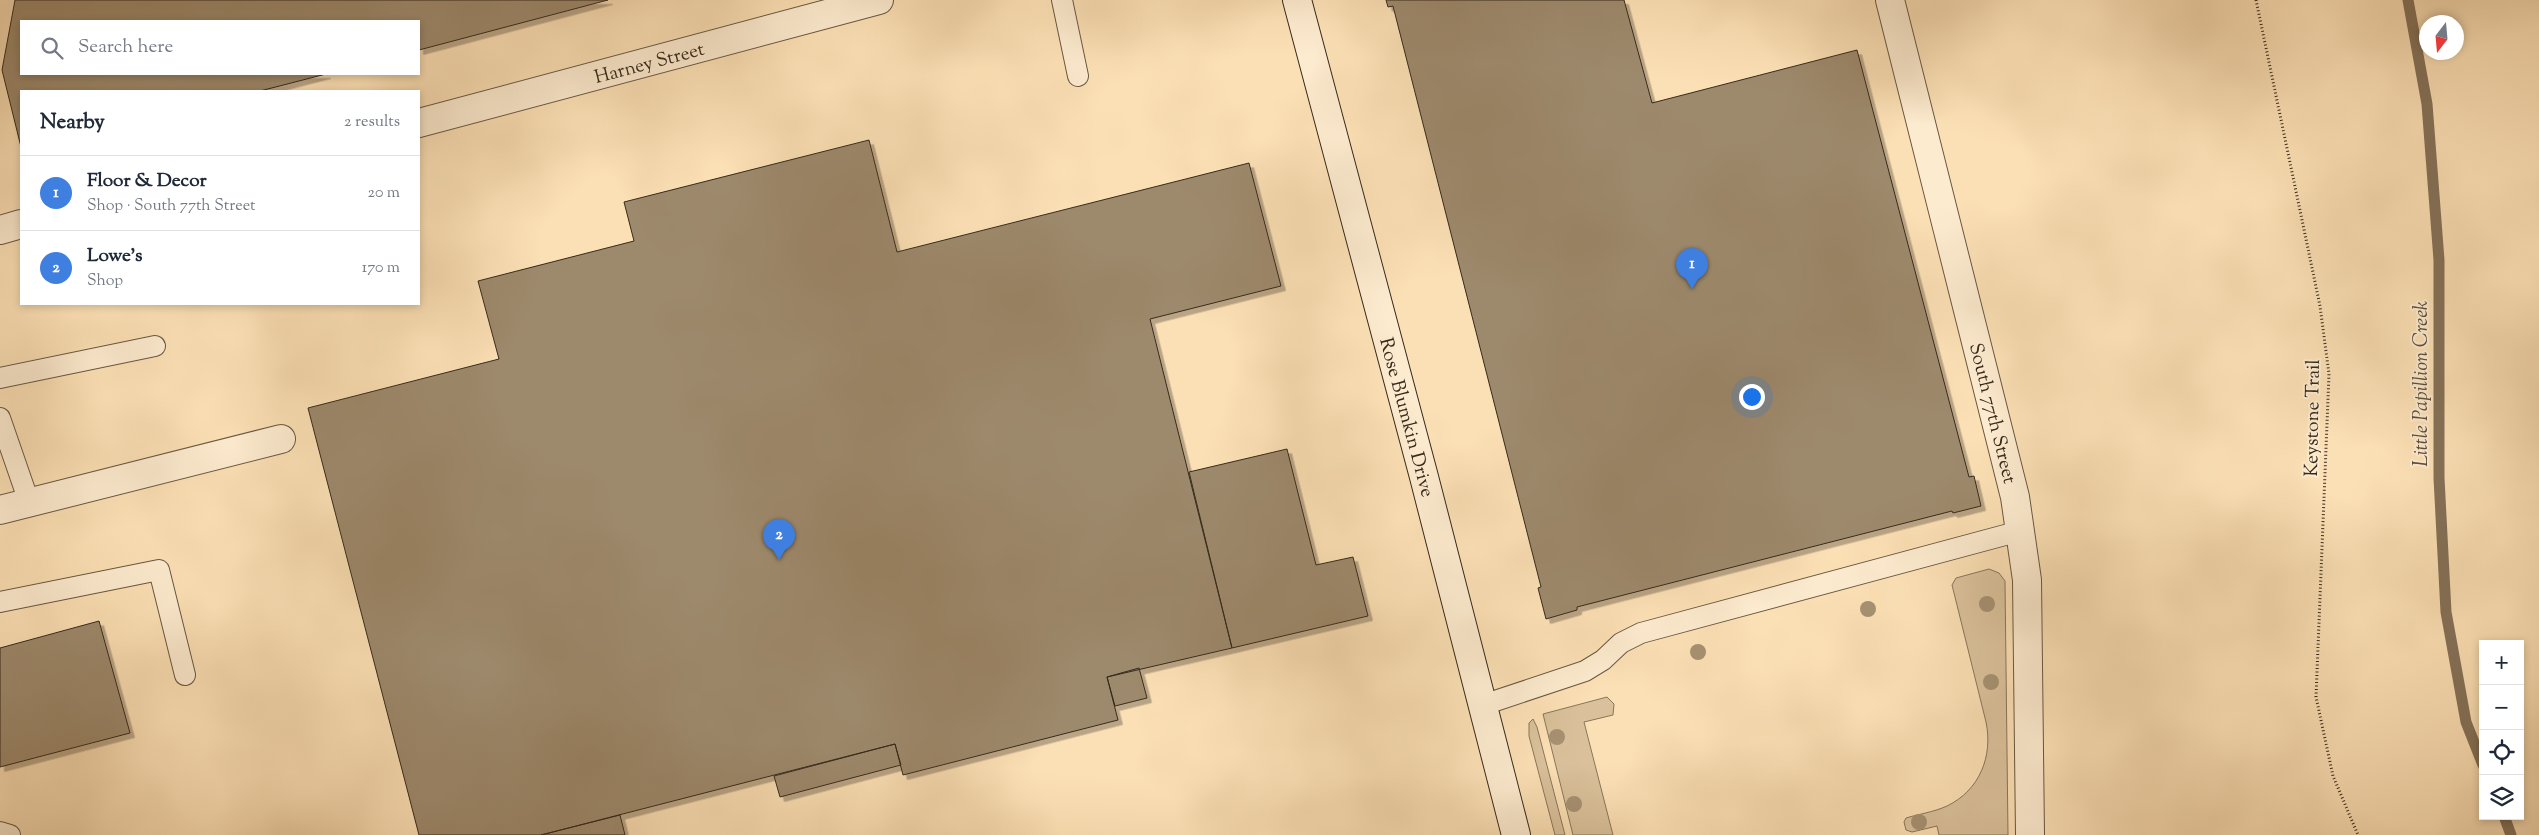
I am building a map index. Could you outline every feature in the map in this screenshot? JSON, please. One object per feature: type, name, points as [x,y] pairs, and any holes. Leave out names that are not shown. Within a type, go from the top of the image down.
[{"type":"street","name":"Harney Street","points":[[420,123],[879,0]]},
{"type":"street","name":"Rose Blumkin Drive","points":[[1297,0],[1516,835]]},
{"type":"street","name":"South 77th Street","points":[[1890,0],[2016,497],[2027,580],[2030,835]]},
{"type":"street","points":[[0,230],[20,224]]},
{"type":"street","points":[[0,510],[280,439]]},
{"type":"lane","points":[[1062,0],[1078,76]]},
{"type":"lane","points":[[0,378],[155,346]]},
{"type":"lane","points":[[0,418],[29,502]]},
{"type":"lane","points":[[1483,705],[1585,671],[1603,660],[1621,643],[1640,632],[2020,531]]},
{"type":"lane","points":[[0,602],[159,570],[185,675]]},
{"type":"lane","points":[[0,832],[10,835]]},
{"type":"path","name":"Keystone Trail","points":[[2256,0],[2320,306],[2328,365],[2316,698],[2333,776],[2358,835]]},
{"type":"shaded area","points":[[1989,569],[1999,573],[2005,581],[2008,835],[1939,835],[1937,826],[1912,832],[1906,830],[1904,822],[1906,818],[1947,806],[1968,791],[1982,771],[1988,747],[1986,722],[1952,585],[1956,578]]},
{"type":"shaded area","points":[[1607,697],[1614,704],[1613,715],[1584,722],[1613,835],[1573,835],[1543,714]]},
{"type":"shaded area","points":[[1533,719],[1537,727],[1565,835],[1555,835],[1529,736],[1529,723]]},
{"type":"building","points":[[15,0],[608,0],[420,50],[420,20],[20,20],[20,75],[322,75],[264,90],[20,90],[20,143],[2,70]]},
{"type":"building","points":[[1386,0],[1624,0],[1652,103],[1857,50],[1969,477],[1974,476],[1981,506],[1953,513],[1952,511],[1577,607],[1577,610],[1546,619],[1538,588],[1541,587],[1393,6],[1388,7]]},
{"type":"building","points":[[869,140],[897,252],[1249,163],[1281,286],[1150,319],[1232,648],[1107,677],[1118,720],[903,775],[895,744],[541,835],[419,835],[308,408],[499,359],[478,281],[634,241],[624,202]]},
{"type":"building","points":[[1287,449],[1316,565],[1353,557],[1368,616],[1232,648],[1189,472]]},
{"type":"building","points":[[99,621],[130,733],[0,767],[0,648]]},
{"type":"building","points":[[1139,668],[1147,698],[1115,706],[1107,677]]},
{"type":"building","points":[[895,744],[901,765],[780,797],[774,776]]},
{"type":"building","points":[[620,815],[625,835],[541,835]]},
{"type":"waterway","name":"Little Papillion Creek","points":[[2408,0],[2427,104],[2439,260],[2439,478],[2446,612],[2466,722],[2479,755]]},
{"type":"waterway","name":"Little Papillion Creek","points":[[2505,820],[2511,835]]},
{"type":"place","name":"Floor & Decor","points":[[1692,289]]},
{"type":"place","name":"Lowe's","points":[[779,560]]}]
